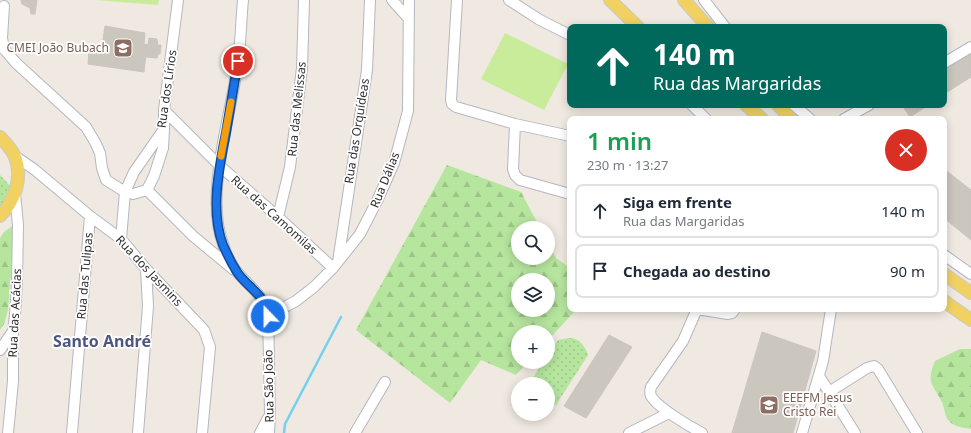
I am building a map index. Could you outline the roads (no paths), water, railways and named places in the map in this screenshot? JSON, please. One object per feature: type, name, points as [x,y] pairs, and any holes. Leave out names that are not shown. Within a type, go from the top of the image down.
[{"type":"main road","points":[[610,0],[635,24]]},
{"type":"main road","points":[[684,0],[705,24]]},
{"type":"main road","points":[[749,108],[759,116]]},
{"type":"main road","points":[[781,108],[788,116]]},
{"type":"main road","points":[[0,137],[15,156],[18,169],[15,193],[1,214]]},
{"type":"main road","points":[[947,276],[971,293]]},
{"type":"main road","points":[[947,302],[971,320]]},
{"type":"street","name":"Rua dos Lírios","points":[[122,239],[125,192],[134,172],[164,129],[164,110],[178,0]]},
{"type":"street","points":[[237,272],[223,244],[217,215],[217,191],[238,61],[242,0]]},
{"type":"street","name":"Rua das Melissas","points":[[278,217],[290,167],[302,68],[304,0]]},
{"type":"street","name":"Rua das Orquídeas","points":[[335,265],[367,70],[370,0]]},
{"type":"street","points":[[392,0],[410,18]]},
{"type":"street","name":"Rua Dálias","points":[[268,316],[296,301],[314,288],[335,265],[360,234],[394,163],[408,111],[409,0]]},
{"type":"street","points":[[457,0],[452,104],[456,107],[515,124],[567,135]]},
{"type":"street","points":[[509,0],[540,20],[567,34]]},
{"type":"street","points":[[704,0],[723,24]]},
{"type":"street","points":[[4,6],[2,38],[4,49],[16,63],[86,127],[100,154],[106,180],[125,192],[133,194],[147,190],[154,176],[163,148],[164,129]]},
{"type":"street","points":[[947,61],[971,46]]},
{"type":"street","points":[[0,59],[4,49]]},
{"type":"street","points":[[695,108],[703,116]]},
{"type":"street","points":[[797,108],[807,116]]},
{"type":"street","points":[[849,116],[864,108]]},
{"type":"street","name":"Rua das Camomilas","points":[[164,110],[220,166],[335,265]]},
{"type":"street","points":[[515,124],[513,170],[515,175],[520,180],[567,193]]},
{"type":"street","name":"Rua dos Jasmins","points":[[15,156],[35,170],[90,216],[122,239],[146,269],[204,330],[210,347],[202,433]]},
{"type":"street","points":[[18,176],[35,170]]},
{"type":"street","points":[[147,190],[193,236],[237,272]]},
{"type":"street","name":"Rua das Acácias","points":[[8,433],[13,381],[13,331],[15,315],[18,225],[15,193]]},
{"type":"street","points":[[1,214],[18,225]]},
{"type":"street","name":"Rua das Tulipas","points":[[72,433],[90,216]]},
{"type":"street","points":[[947,257],[971,274]]},
{"type":"street","points":[[138,433],[148,306],[146,269]]},
{"type":"street","name":"Rua São João","points":[[237,272],[265,302],[268,309],[269,433]]},
{"type":"street","points":[[696,312],[682,341],[651,387],[650,392],[652,397],[688,430],[702,433]]},
{"type":"street","points":[[716,312],[728,314],[733,312]]},
{"type":"street","points":[[802,433],[823,361],[831,312]]},
{"type":"street","points":[[0,350],[13,331]]},
{"type":"street","points":[[829,392],[867,368],[874,366],[878,369],[917,433]]},
{"type":"street","points":[[818,376],[855,433]]},
{"type":"street","points":[[355,433],[385,382]]},
{"type":"street","points":[[629,433],[669,413]]},
{"type":"street","points":[[260,433],[270,414]]},
{"type":"waterway","points":[[284,433],[285,424],[341,317]]},
{"type":"place","name":"CMEI João Bubach","points":[[123,48]]},
{"type":"place","name":"EEEFM Jesus Cristo Rei","points":[[769,405]]},
{"type":"district","name":"Santo André","points":[[102,341]]}]
